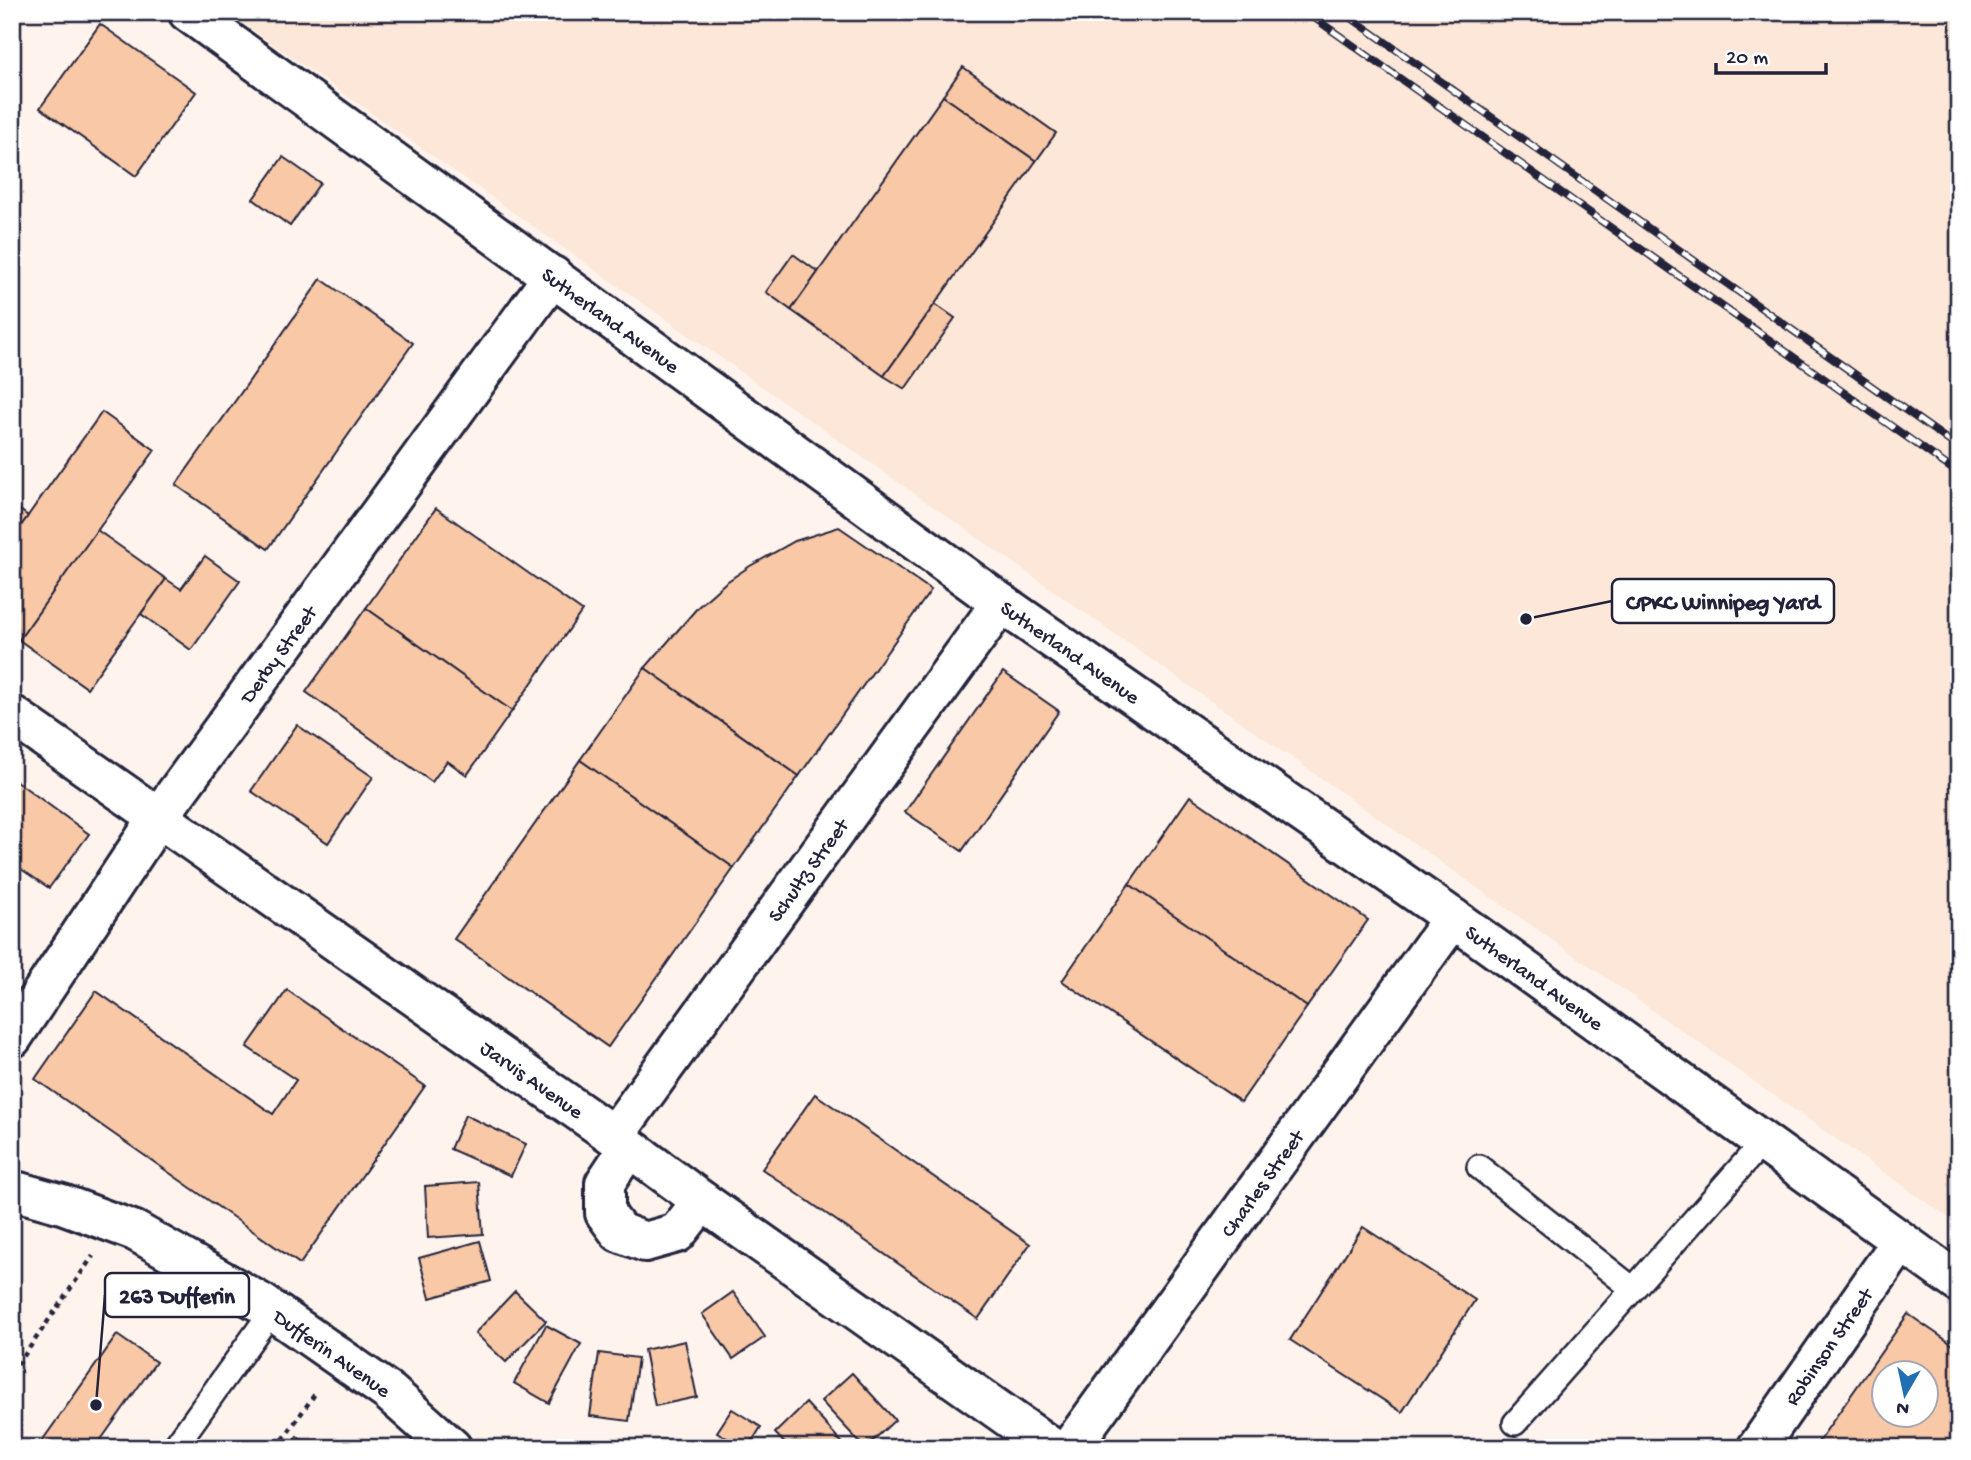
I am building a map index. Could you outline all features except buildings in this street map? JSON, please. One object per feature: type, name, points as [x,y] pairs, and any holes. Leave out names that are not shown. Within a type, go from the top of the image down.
[{"type":"street","name":"Sutherland Avenue","points":[[188,12],[1001,603],[1453,918],[1959,1283]]},
{"type":"street","name":"Derby Street","points":[[12,1038],[158,818],[553,276]]},
{"type":"street","name":"Schultz Street","points":[[702,1202],[677,1233],[645,1242],[619,1232],[606,1213],[605,1183],[621,1142],[1001,603]]},
{"type":"street","name":"Jarvis Avenue","points":[[12,715],[621,1142],[1051,1448]]},
{"type":"street","name":"Charles Street","points":[[1070,1448],[1453,918]]},
{"type":"street","name":"Dufferin Avenue","points":[[12,1190],[62,1204],[135,1231],[272,1311],[389,1392],[452,1448]]},
{"type":"street","name":"Robinson Street","points":[[1756,1448],[1900,1243]]},
{"type":"lane","points":[[1515,1423],[1762,1143]]},
{"type":"lane","points":[[1479,1167],[1633,1289]]},
{"type":"lane","points":[[174,1448],[272,1311]]},
{"type":"path","points":[[12,1373],[96,1252]]},
{"type":"path","points":[[277,1448],[317,1391]]},
{"type":"shaded area","points":[[227,12],[1959,12],[1959,1225]]},
{"type":"railway","points":[[1306,12],[1959,474]]},
{"type":"railway","points":[[1343,12],[1959,448]]},
{"type":"place","name":"CPKC Winnipeg Yard","points":[[1526,619]]},
{"type":"place","name":"263 Dufferin","points":[[96,1405]]}]
